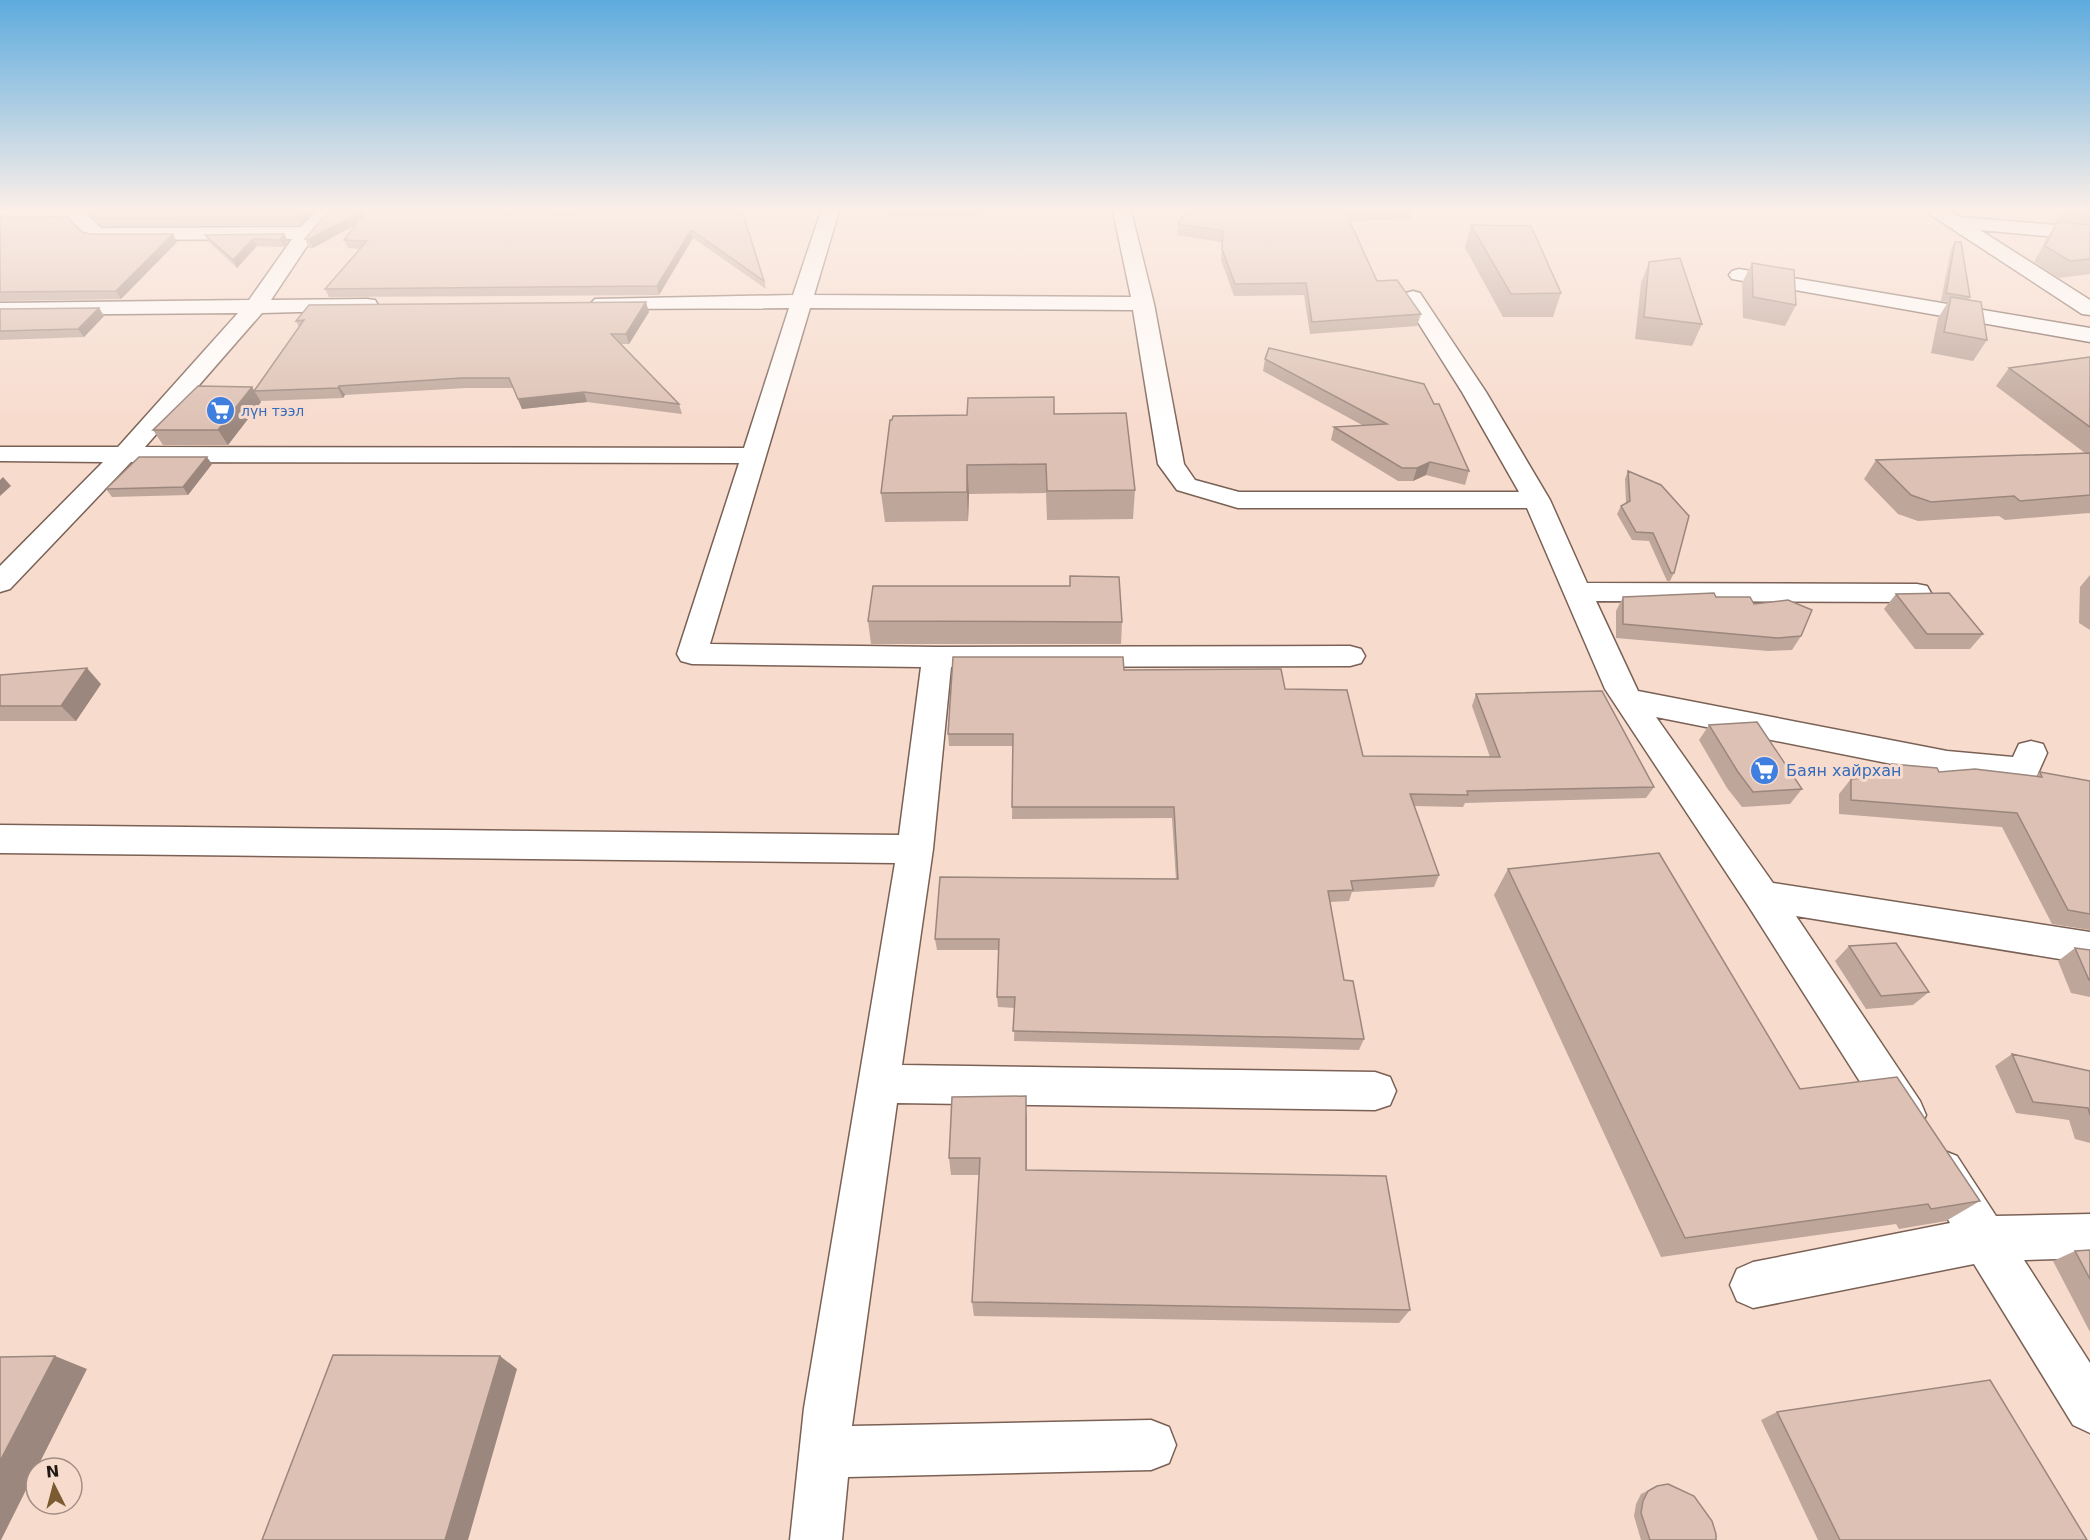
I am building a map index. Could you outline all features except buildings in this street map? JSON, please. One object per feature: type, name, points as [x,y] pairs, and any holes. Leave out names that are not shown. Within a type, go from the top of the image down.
[{"type":"street","points":[[0,583],[126,455],[255,306],[271,283]]},
{"type":"street","points":[[806,283],[756,456],[692,654],[937,657],[1350,656]]},
{"type":"street","points":[[1138,283],[1171,465],[1186,485],[1238,500],[1537,500]]},
{"type":"street","points":[[1785,283],[2090,335]]},
{"type":"street","points":[[2051,283],[2090,309]]},
{"type":"street","points":[[1413,297],[1537,500],[1620,689],[1762,896],[1925,1145],[2090,1408]]},
{"type":"street","points":[[577,303],[1143,304]]},
{"type":"street","points":[[0,309],[389,305]]},
{"type":"street","points":[[0,454],[756,456]]},
{"type":"street","points":[[1578,592],[1917,593]]},
{"type":"street","points":[[816,1540],[829,1408],[915,849],[937,657]]},
{"type":"street","points":[[1628,700],[1947,763],[2023,771],[2031,753]]},
{"type":"street","points":[[0,839],[915,849]]},
{"type":"street","points":[[1762,896],[2090,948]]},
{"type":"street","points":[[879,1084],[1375,1091]]},
{"type":"street","points":[[1753,1285],[1986,1239],[2090,1236]]},
{"type":"street","points":[[825,1452],[1151,1445]]},
{"type":"place","name":"лүн тээл","points":[[220,411]]},
{"type":"place","name":"Баян хайрхан","points":[[1765,770]]}]
